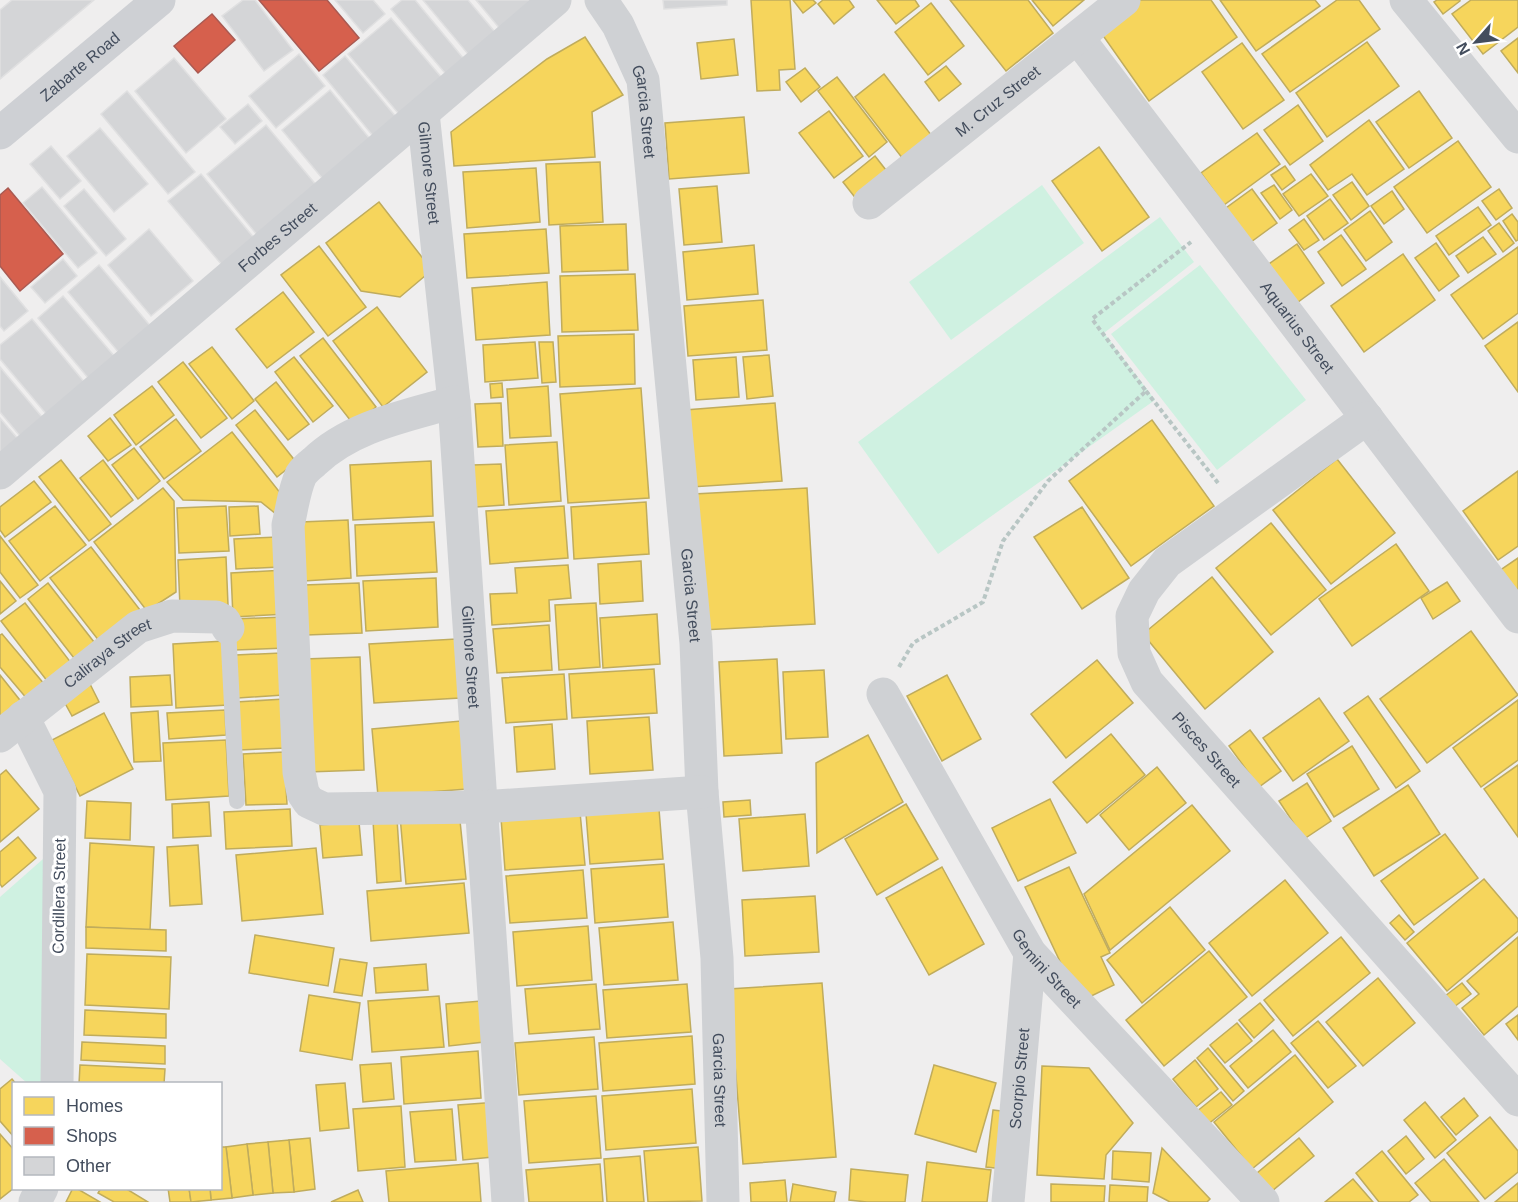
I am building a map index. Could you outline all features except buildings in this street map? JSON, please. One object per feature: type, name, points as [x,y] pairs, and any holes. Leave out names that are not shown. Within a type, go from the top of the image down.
[{"type":"main road","name":"Zabarte Road","points":[[1,131],[159,0]]},
{"type":"street","name":"Forbes Street","points":[[0,473],[555,0]]},
{"type":"street","name":"Garcia Street","points":[[601,0],[618,25],[643,80],[696,643],[702,792],[717,958],[723,1202]]},
{"type":"street","name":"M. Cruz Street","points":[[869,203],[1125,0]]},
{"type":"street","points":[[1406,0],[1518,137]]},
{"type":"street","name":"Aquarius Street","points":[[1078,38],[1518,617]]},
{"type":"street","name":"Gilmore Street","points":[[423,113],[454,402],[508,1202]]},
{"type":"street","points":[[454,402],[371,427],[346,438],[321,455],[303,473],[297,486],[288,525],[299,772],[303,793],[309,802],[324,809],[482,807],[702,792]]},
{"type":"street","name":"Pisces Street","points":[[1367,418],[1167,562],[1144,591],[1132,616],[1134,653],[1155,691],[1518,1100]]},
{"type":"street","name":"Caliraya Street","points":[[11,727],[138,627],[172,616],[216,616],[224,621],[228,628]]},
{"type":"street","name":"Gemini Street","points":[[883,694],[1030,953],[1257,1199]]},
{"type":"street","name":"Cordillera Street","points":[[11,727],[60,791],[57,1082]]},
{"type":"street","name":"Scorpio Street","points":[[1008,1202],[1030,953]]},
{"type":"lane","points":[[228,628],[237,801]]},
{"type":"path","points":[[1217,221],[1092,319],[1239,510]]},
{"type":"path","points":[[883,694],[914,643],[983,602],[1003,541],[1048,481],[1146,391]]},
{"type":"green space","points":[[1042,185],[1084,243],[951,340],[909,282]]},
{"type":"green space","points":[[1160,217],[1194,262],[1104,333],[1155,400],[938,554],[858,442]]},
{"type":"green space","points":[[1200,265],[1306,400],[1217,470],[1111,334]]},
{"type":"green space","points":[[51,852],[43,1082],[26,1082],[0,1059],[0,897]]}]
